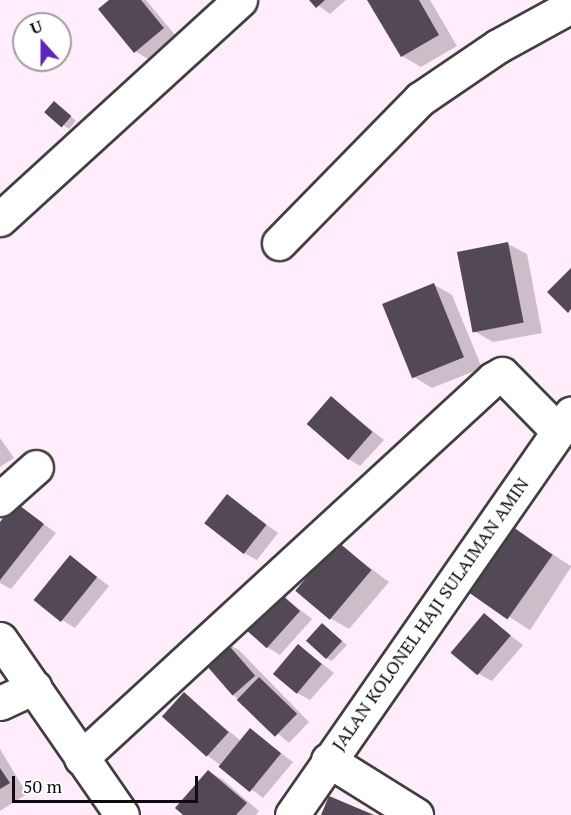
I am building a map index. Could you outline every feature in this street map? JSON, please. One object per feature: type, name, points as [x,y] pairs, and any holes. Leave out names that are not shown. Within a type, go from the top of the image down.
[{"type":"street","points":[[0,219],[240,0]]},
{"type":"street","points":[[279,243],[420,99],[498,46],[571,6]]},
{"type":"street","points":[[81,758],[493,379],[502,374],[565,422]]},
{"type":"street","name":"JALAN KOLONEL HAJI SULAIMAN AMIN","points":[[292,815],[328,760],[565,422]]},
{"type":"street","points":[[0,499],[36,467]]},
{"type":"street","points":[[0,639],[122,815]]},
{"type":"street","points":[[0,703],[34,687]]},
{"type":"street","points":[[328,760],[416,815]]},
{"type":"building","points":[[109,0],[141,0],[164,28],[134,53],[98,9]]},
{"type":"building","points":[[309,0],[325,0],[316,8]]},
{"type":"building","points":[[367,0],[419,0],[439,35],[401,57]]},
{"type":"building","points":[[54,101],[71,116],[62,127],[44,112]]},
{"type":"building","points":[[508,242],[524,322],[473,332],[457,252]]},
{"type":"building","points":[[571,268],[571,309],[568,313],[547,292]]},
{"type":"building","points":[[434,283],[464,357],[412,378],[382,304]]},
{"type":"building","points":[[331,396],[373,432],[348,460],[307,424]]},
{"type":"building","points":[[227,494],[266,525],[244,554],[204,523]]},
{"type":"building","points":[[15,502],[44,524],[0,580],[0,522]]},
{"type":"building","points":[[506,522],[553,555],[507,619],[461,587]]},
{"type":"building","points":[[337,541],[371,570],[330,620],[295,591]]},
{"type":"building","points":[[70,555],[97,577],[61,622],[33,600]]},
{"type":"building","points":[[280,593],[300,611],[267,648],[247,630]]},
{"type":"building","points":[[484,613],[511,635],[477,675],[451,653]]},
{"type":"building","points":[[322,623],[342,641],[326,659],[306,641]]},
{"type":"building","points":[[225,641],[255,676],[233,695],[202,661]]},
{"type":"building","points":[[298,644],[322,664],[297,694],[273,674]]},
{"type":"building","points":[[259,677],[297,714],[275,737],[237,700]]},
{"type":"building","points":[[184,692],[229,732],[207,757],[162,717]]},
{"type":"building","points":[[250,728],[281,753],[250,792],[219,767]]},
{"type":"building","points":[[0,768],[10,783],[0,789]]},
{"type":"building","points":[[208,770],[247,803],[236,815],[183,815],[175,808]]},
{"type":"building","points":[[329,796],[374,815],[321,815]]}]
